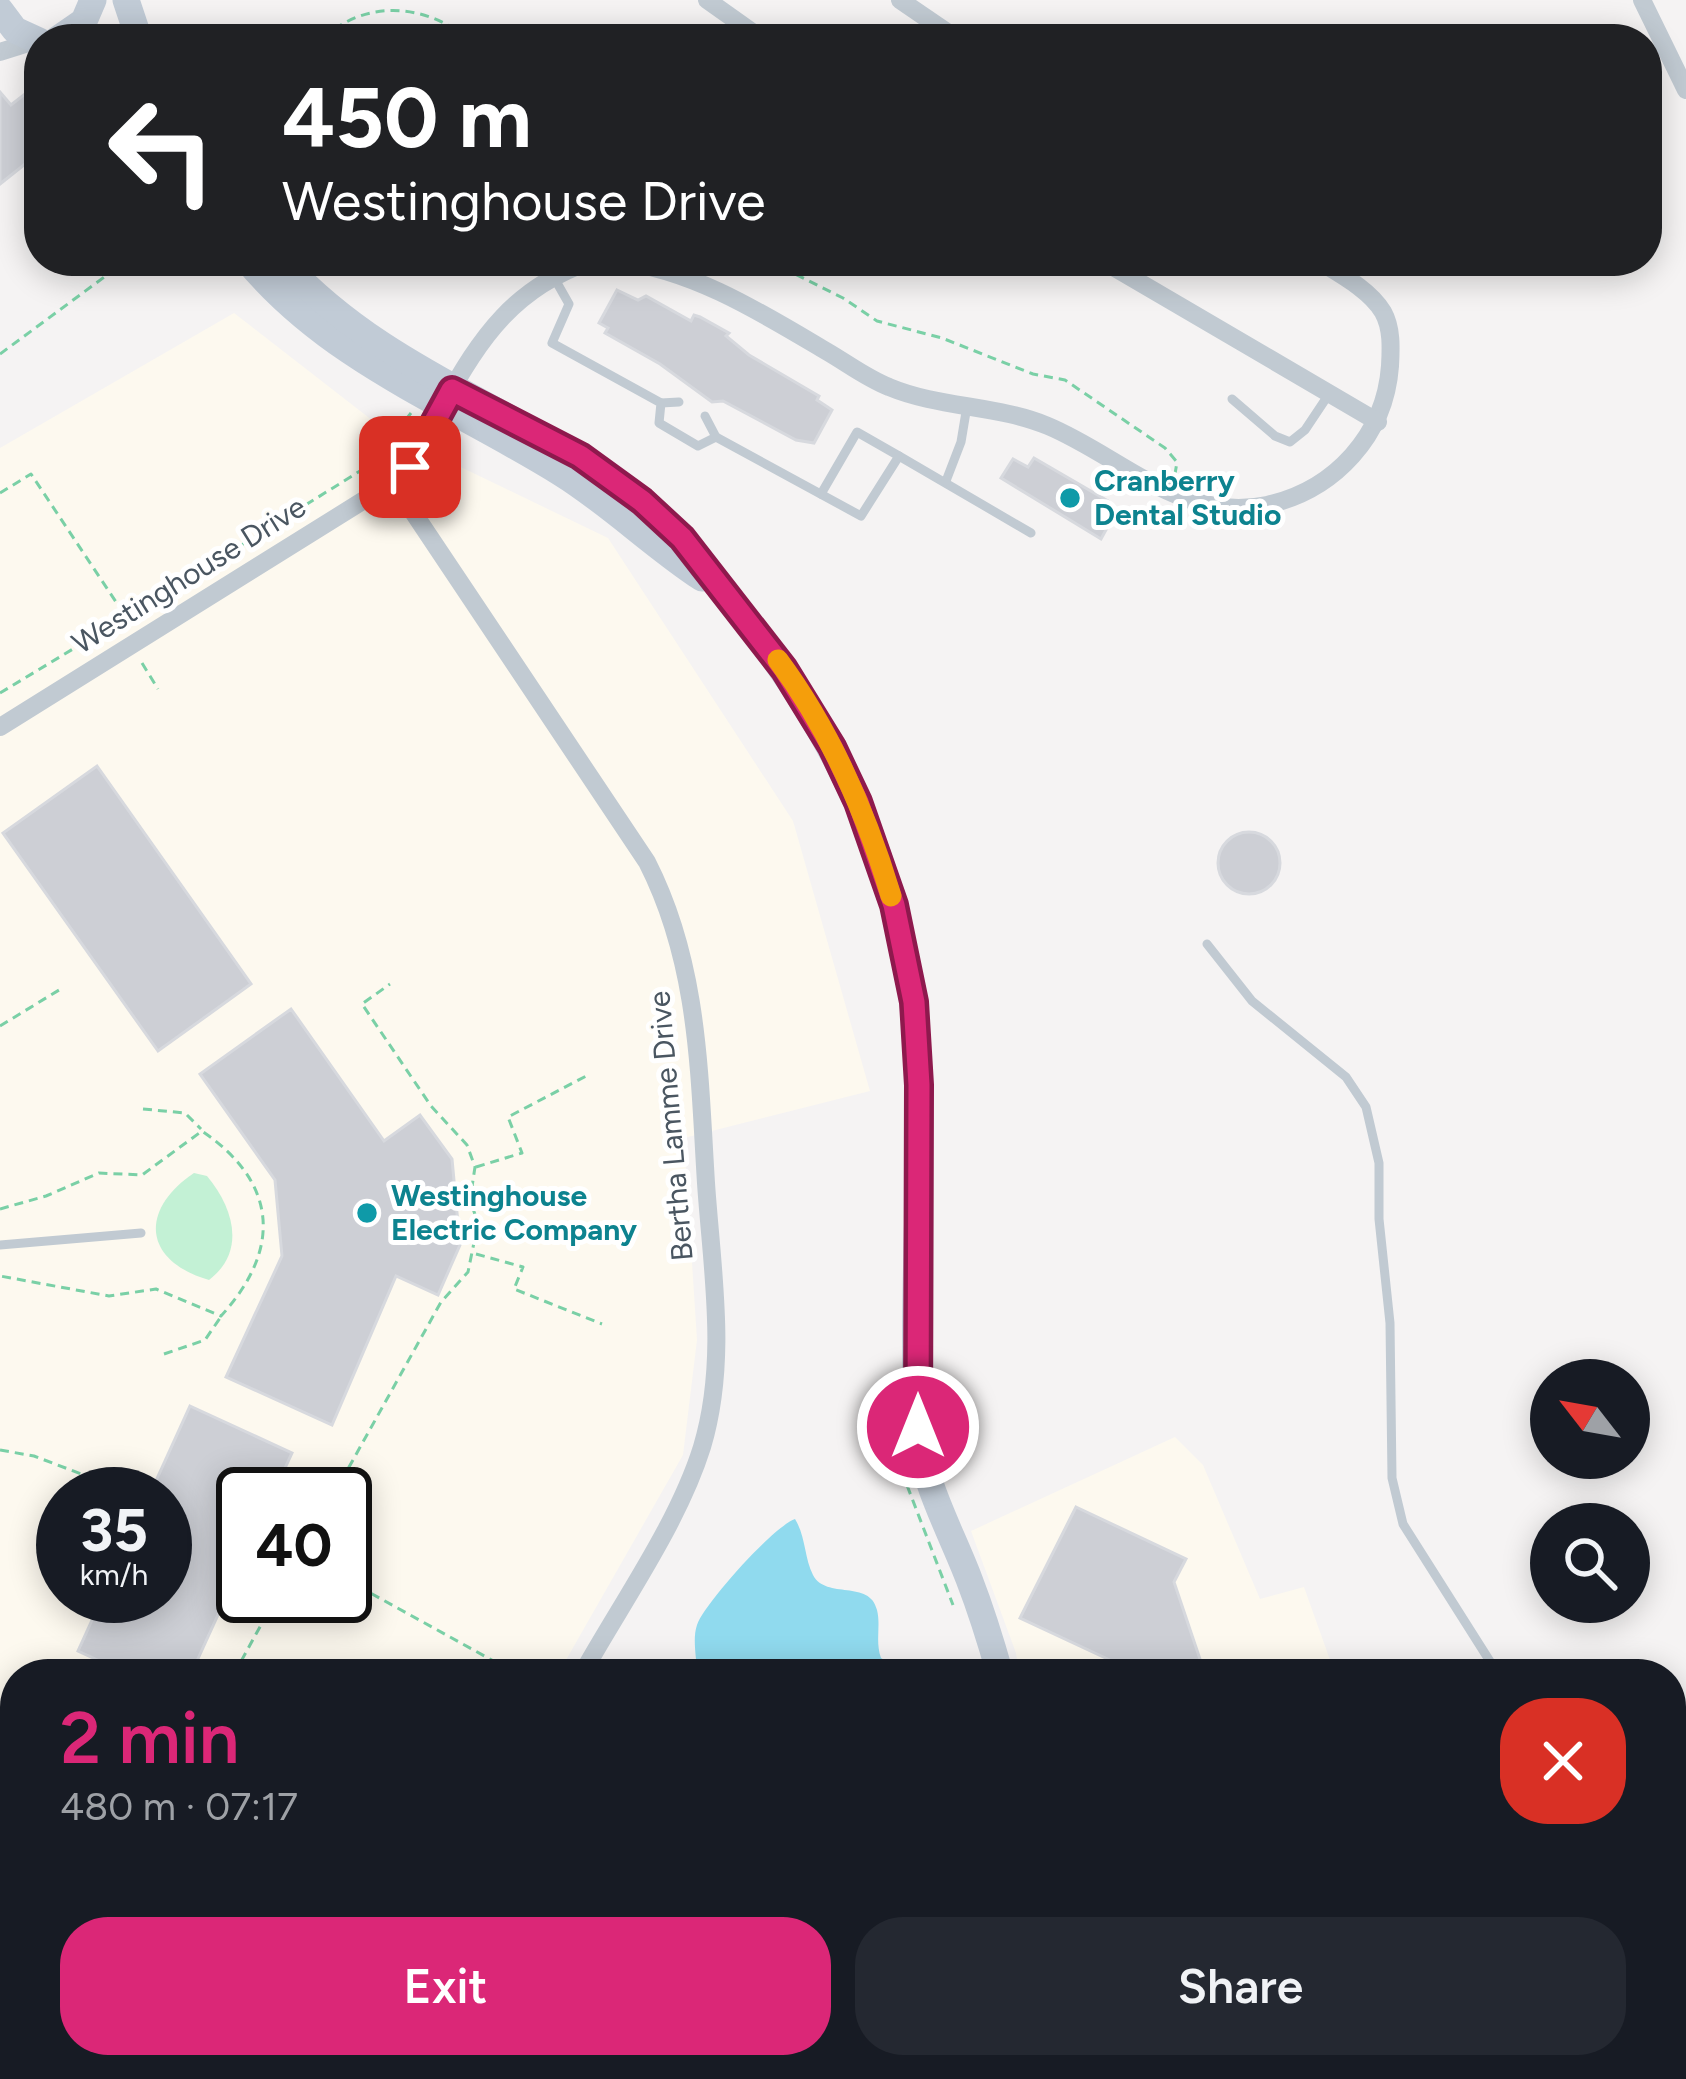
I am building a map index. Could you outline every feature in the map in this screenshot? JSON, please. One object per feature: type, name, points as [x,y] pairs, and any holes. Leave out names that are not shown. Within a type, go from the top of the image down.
[{"type":"street","points":[[707,0],[741,24]]},
{"type":"street","points":[[900,0],[935,24]]},
{"type":"street","points":[[0,10],[15,30],[24,34]]},
{"type":"street","points":[[1662,41],[1686,90]]},
{"type":"street","points":[[263,276],[320,334],[447,398],[580,456],[616,481],[682,538],[784,669],[832,747],[877,848],[914,1002],[919,1085],[918,1427],[926,1470],[971,1582],[995,1659]]},
{"type":"street","points":[[300,276],[367,339],[447,398]]},
{"type":"street","name":"Westinghouse Drive","points":[[0,728],[393,482],[418,454],[447,398],[511,305],[545,276]]},
{"type":"street","points":[[676,276],[776,321],[873,381],[907,394],[1048,425],[1172,493],[1232,507],[1264,506],[1327,481],[1378,422],[1388,389],[1391,340],[1383,312],[1338,276]]},
{"type":"street","points":[[1128,276],[1378,422]]},
{"type":"street","name":"Bertha Lamme Drive","points":[[393,482],[647,862],[670,907],[692,994],[717,1316],[712,1406],[688,1483],[590,1659]]},
{"type":"lane","points":[[557,276],[569,304],[552,343],[662,403],[679,402]]},
{"type":"lane","points":[[1232,399],[1275,436],[1290,442],[1305,430],[1329,394]]},
{"type":"lane","points":[[662,403],[659,423],[698,446],[716,437]]},
{"type":"lane","points":[[946,481],[968,406]]},
{"type":"lane","points":[[704,416],[716,437],[861,516],[899,456]]},
{"type":"lane","points":[[821,494],[857,432],[1031,533]]},
{"type":"lane","points":[[1207,944],[1252,1001],[1346,1077],[1366,1108],[1379,1163],[1379,1219],[1390,1323],[1392,1478],[1403,1524],[1490,1659]]},
{"type":"lane","points":[[0,1245],[141,1233]]},
{"type":"path","points":[[380,10],[382,0]]},
{"type":"path","points":[[337,24],[342,18],[380,10],[429,14],[445,24]]},
{"type":"path","points":[[0,354],[106,276]]},
{"type":"path","points":[[799,276],[877,321],[942,338],[1033,374],[1065,380],[1165,448],[1177,463],[1172,493]]},
{"type":"path","points":[[0,693],[368,466],[411,412]]},
{"type":"path","points":[[0,493],[31,474],[126,617]]},
{"type":"path","points":[[349,1467],[441,1302],[468,1272],[478,1223],[470,1201],[475,1167],[467,1145],[431,1106],[362,1004],[390,984]]},
{"type":"path","points":[[0,1026],[64,987]]},
{"type":"path","points":[[475,1167],[522,1153],[508,1118],[590,1074]]},
{"type":"path","points":[[143,1109],[185,1114],[202,1131]]},
{"type":"path","points":[[474,1254],[523,1267],[514,1289],[602,1324]]},
{"type":"path","points":[[164,1354],[205,1340],[221,1316]]},
{"type":"path","points":[[0,1450],[62,1467]]},
{"type":"path","points":[[372,1594],[491,1659]]},
{"type":"path","points":[[242,1659],[262,1623]]},
{"type":"shaded area","points":[[234,313],[386,431],[608,538],[793,821],[870,1091],[684,1138],[697,1340],[683,1455],[567,1659],[0,1659],[0,448]]},
{"type":"shaded area","points":[[1175,1437],[1203,1465],[1260,1599],[1304,1587],[1330,1659],[1017,1659],[971,1531]]},
{"type":"green space","points":[[194,1173],[207,1176],[216,1188],[232,1229],[228,1256],[209,1280],[171,1260],[156,1233],[164,1203]]},
{"type":"water","points":[[795,1519],[819,1582],[873,1601],[883,1659],[696,1659],[695,1637],[702,1615],[757,1550]]},
{"type":"building","points":[[0,92],[11,105],[24,95],[24,165],[0,184]]},
{"type":"building","points":[[617,290],[638,300],[646,296],[691,321],[694,315],[700,317],[729,333],[726,336],[749,355],[819,396],[817,400],[832,410],[814,443],[796,440],[723,401],[712,402],[660,364],[605,333],[608,328],[599,323]]},
{"type":"building","name":"Cranberry Dental Studio","points":[[1034,458],[1108,501],[1101,512],[1112,519],[1101,539],[1001,478],[1013,459],[1028,467]]},
{"type":"building","points":[[97,766],[251,984],[158,1051],[3,833]]},
{"type":"building","points":[[1249,832],[1271,841],[1280,863],[1271,885],[1249,894],[1227,885],[1218,863],[1227,841]]},
{"type":"building","name":"Westinghouse Electric Company","points":[[291,1009],[384,1141],[420,1115],[452,1159],[460,1245],[438,1295],[396,1276],[332,1425],[226,1377],[282,1256],[275,1180],[200,1074]]},
{"type":"building","points":[[190,1406],[292,1453],[286,1467],[216,1467],[216,1619],[198,1659],[95,1659],[78,1651],[91,1623],[192,1623],[192,1467],[162,1467]]},
{"type":"building","points":[[1076,1507],[1186,1559],[1174,1582],[1200,1659],[1108,1659],[1020,1618]]},
{"type":"slow traffic","points":[[778,660],[832,747],[877,848],[891,896]]},
{"type":"place","name":"Cranberry Dental Studio","points":[[1070,498]]},
{"type":"place","name":"Westinghouse Electric Company","points":[[367,1213]]},
{"type":"route","points":[[410,467],[452,390],[580,456],[642,501],[703,561],[720,590],[784,669],[832,747],[877,848],[914,1002],[919,1085],[918,1427]]}]
